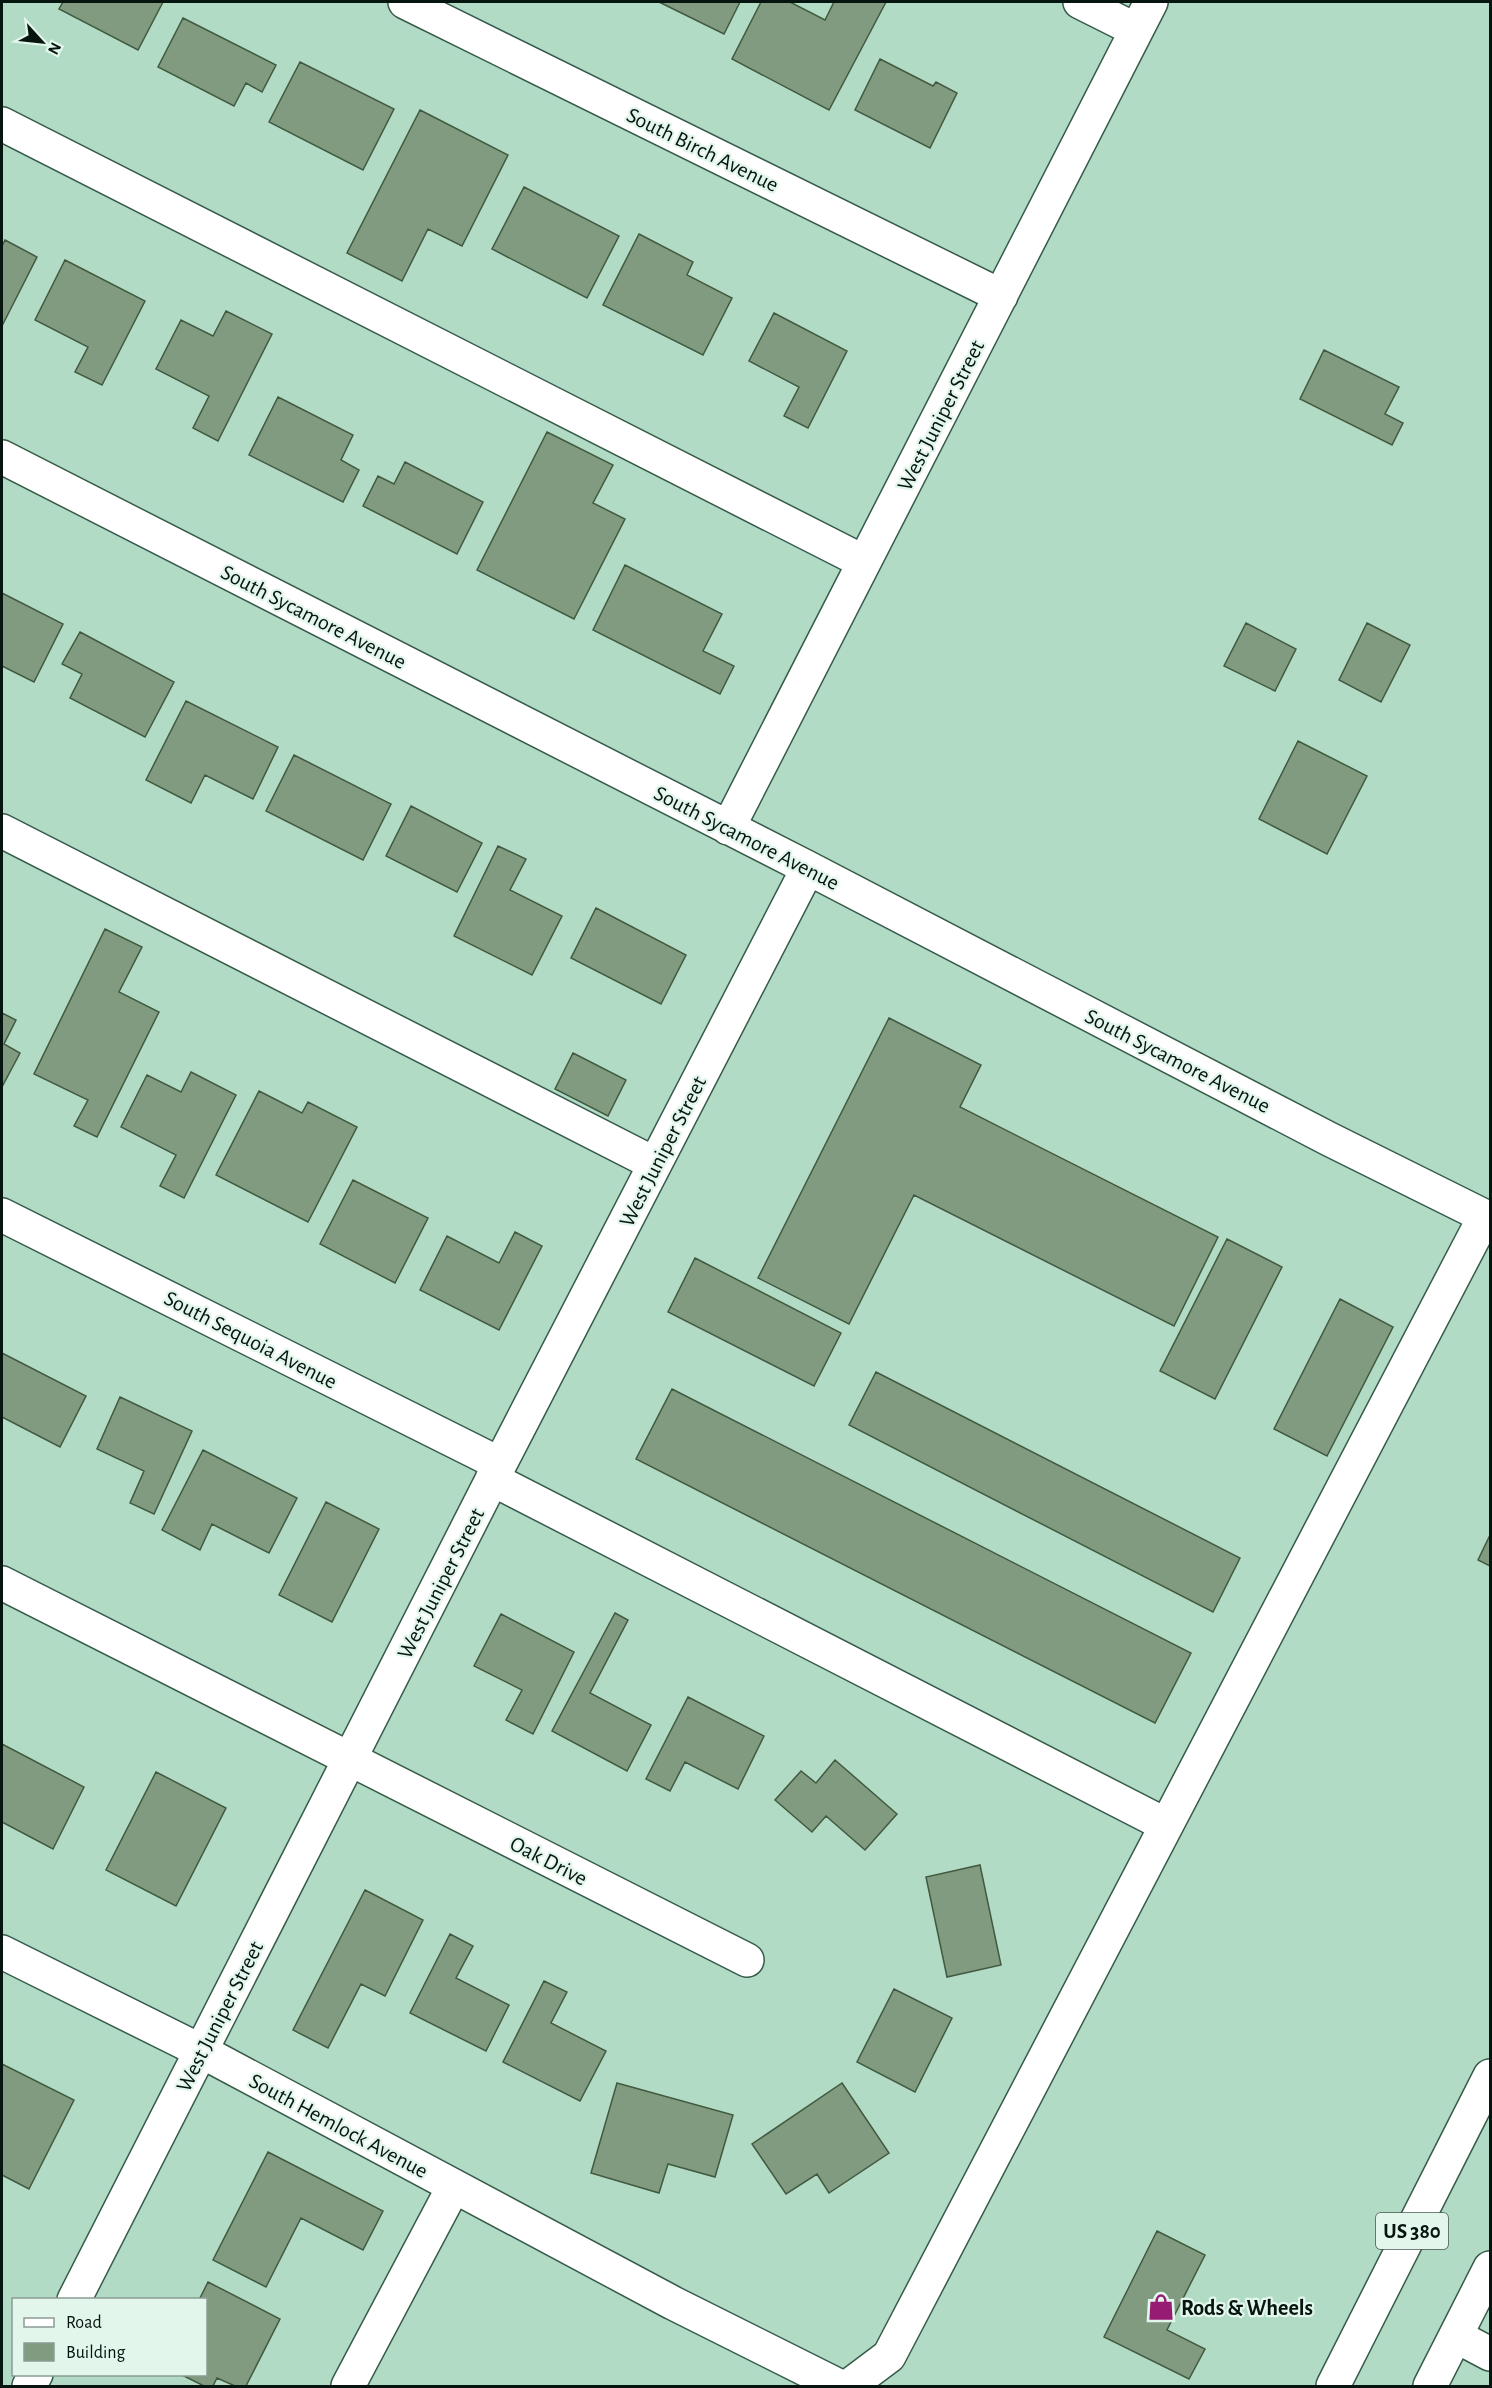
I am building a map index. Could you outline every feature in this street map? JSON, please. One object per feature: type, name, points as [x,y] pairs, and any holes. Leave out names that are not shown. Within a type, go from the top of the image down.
[{"type":"street","name":"South Birch Avenue","points":[[405,2],[1001,296]]},
{"type":"street","points":[[1080,2],[1143,16]]},
{"type":"street","name":"West Juniper Street","points":[[728,828],[1143,16]]},
{"type":"street","points":[[2,124],[864,562]]},
{"type":"street","name":"South Sycamore Avenue","points":[[2,457],[808,868],[1329,1139],[1488,1218]]},
{"type":"street","points":[[2,831],[655,1164]]},
{"type":"street","name":"West Juniper Street","points":[[75,2298],[496,1471],[808,868]]},
{"type":"street","name":"South Sequoia Avenue","points":[[2,1215],[496,1471],[1166,1825]]},
{"type":"street","points":[[849,2386],[889,2356],[1166,1825],[1488,1218]]},
{"type":"street","name":"Oak Drive","points":[[2,1583],[747,1960]]},
{"type":"street","name":"South Hemlock Avenue","points":[[2,1952],[201,2051],[673,2303],[839,2386]]},
{"type":"street","name":"US 380","points":[[1333,2386],[1491,2076]]},
{"type":"street","points":[[348,2386],[454,2186]]},
{"type":"street","points":[[1430,2386],[1491,2268]]},
{"type":"street","points":[[1456,2336],[1491,2354]]},
{"type":"building","points":[[63,2],[163,2],[138,50],[59,9]]},
{"type":"building","points":[[659,2],[740,2],[724,34]]},
{"type":"building","points":[[761,2],[790,2],[825,20],[834,2],[886,2],[829,110],[732,59]]},
{"type":"building","points":[[183,18],[276,65],[262,92],[246,83],[234,106],[158,67]]},
{"type":"building","points":[[880,59],[933,86],[936,82],[957,93],[930,148],[855,110]]},
{"type":"building","points":[[300,62],[394,109],[363,170],[269,122]]},
{"type":"building","points":[[420,110],[508,155],[462,246],[428,229],[402,281],[347,253]]},
{"type":"building","points":[[524,187],[619,236],[587,298],[492,249]]},
{"type":"building","points":[[639,234],[693,262],[687,275],[732,298],[703,355],[603,305]]},
{"type":"building","points":[[5,240],[37,257],[2,326],[2,246]]},
{"type":"building","points":[[65,260],[145,301],[102,385],[75,372],[88,347],[35,320]]},
{"type":"building","points":[[226,311],[272,334],[218,441],[193,428],[209,396],[156,369],[181,320],[213,336]]},
{"type":"building","points":[[774,313],[847,351],[808,428],[784,416],[799,387],[749,361]]},
{"type":"building","points":[[1324,350],[1399,387],[1385,414],[1403,423],[1392,445],[1300,399]]},
{"type":"building","points":[[278,397],[353,435],[341,460],[359,470],[343,502],[249,455]]},
{"type":"building","points":[[547,432],[613,465],[593,503],[625,519],[574,619],[477,570]]},
{"type":"building","points":[[405,462],[483,502],[457,554],[363,506],[378,476],[394,484]]},
{"type":"building","points":[[625,565],[722,614],[703,651],[734,666],[720,694],[593,630]]},
{"type":"building","points":[[2,593],[63,624],[34,682],[2,666]]},
{"type":"building","points":[[1246,623],[1296,649],[1275,691],[1224,666]]},
{"type":"building","points":[[1367,623],[1410,645],[1381,702],[1339,680]]},
{"type":"building","points":[[80,632],[174,682],[145,737],[70,698],[82,674],[62,664]]},
{"type":"building","points":[[186,701],[278,747],[253,799],[205,775],[191,803],[146,780]]},
{"type":"building","points":[[1298,741],[1367,776],[1327,854],[1259,819]]},
{"type":"building","points":[[294,755],[391,804],[363,860],[266,811]]},
{"type":"building","points":[[411,806],[482,843],[457,892],[386,856]]},
{"type":"building","points":[[498,846],[526,859],[510,890],[562,916],[532,975],[454,936]]},
{"type":"building","points":[[596,908],[686,955],[661,1004],[571,958]]},
{"type":"building","points":[[105,929],[142,947],[119,992],[159,1012],[97,1137],[74,1126],[88,1100],[34,1074]]},
{"type":"building","points":[[2,1013],[16,1020],[4,1044],[20,1053],[3,1085],[2,1084]]},
{"type":"building","points":[[889,1018],[981,1065],[960,1107],[1218,1237],[1174,1326],[914,1195],[849,1324],[758,1278]]},
{"type":"building","points":[[573,1053],[626,1080],[608,1116],[555,1089]]},
{"type":"building","points":[[191,1072],[236,1095],[184,1198],[160,1186],[176,1155],[121,1127],[147,1075],[181,1092]]},
{"type":"building","points":[[259,1091],[302,1113],[308,1102],[357,1127],[308,1222],[216,1175]]},
{"type":"building","points":[[353,1180],[428,1218],[395,1283],[320,1244]]},
{"type":"building","points":[[515,1232],[542,1246],[499,1330],[420,1290],[447,1236],[499,1263]]},
{"type":"building","points":[[1227,1239],[1282,1267],[1215,1399],[1160,1371]]},
{"type":"building","points":[[695,1258],[841,1333],[814,1386],[668,1312]]},
{"type":"building","points":[[1340,1299],[1393,1327],[1327,1456],[1274,1429]]},
{"type":"building","points":[[2,1353],[86,1396],[60,1447],[2,1417]]},
{"type":"building","points":[[876,1372],[1240,1558],[1213,1612],[849,1425]]},
{"type":"building","points":[[672,1389],[1191,1653],[1155,1723],[636,1459]]},
{"type":"building","points":[[120,1397],[192,1431],[154,1514],[130,1503],[144,1471],[97,1449]]},
{"type":"building","points":[[203,1450],[297,1498],[269,1553],[212,1524],[200,1550],[162,1530]]},
{"type":"building","points":[[326,1502],[379,1529],[332,1622],[279,1595]]},
{"type":"building","points":[[1490,1535],[1490,1566],[1478,1560]]},
{"type":"building","points":[[615,1613],[628,1620],[590,1693],[651,1725],[627,1771],[552,1731]]},
{"type":"building","points":[[501,1614],[574,1652],[533,1734],[506,1720],[522,1690],[474,1666]]},
{"type":"building","points":[[688,1697],[764,1736],[738,1789],[685,1762],[670,1791],[646,1779]]},
{"type":"building","points":[[2,1744],[84,1787],[53,1849],[2,1822]]},
{"type":"building","points":[[835,1760],[897,1814],[865,1850],[826,1816],[812,1832],[775,1800],[801,1771],[816,1783]]},
{"type":"building","points":[[156,1772],[226,1808],[176,1906],[106,1870]]},
{"type":"building","points":[[980,1865],[1001,1965],[947,1977],[926,1877]]},
{"type":"building","points":[[365,1890],[423,1920],[385,1996],[361,1984],[328,2048],[293,2030]]},
{"type":"building","points":[[450,1934],[473,1946],[456,1978],[509,2005],[486,2051],[410,2013]]},
{"type":"building","points":[[544,1981],[567,1992],[551,2023],[606,2051],[580,2101],[503,2062]]},
{"type":"building","points":[[894,1989],[952,2018],[915,2092],[857,2062]]},
{"type":"building","points":[[2,2064],[74,2100],[29,2189],[2,2175]]},
{"type":"building","points":[[617,2083],[733,2115],[715,2177],[668,2164],[659,2193],[591,2173]]},
{"type":"building","points":[[842,2083],[889,2153],[829,2193],[817,2174],[786,2194],[752,2144]]},
{"type":"building","points":[[268,2152],[383,2211],[363,2250],[301,2218],[266,2287],[213,2260]]},
{"type":"building","points":[[1157,2231],[1205,2255],[1167,2330],[1205,2349],[1189,2379],[1104,2337]]},
{"type":"building","points":[[208,2282],[280,2319],[246,2386],[235,2386],[217,2378],[213,2386],[204,2386],[184,2376],[207,2376],[207,2298],[200,2298]]},
{"type":"place","name":"Rods & Wheels","points":[[1161,2307]]}]
